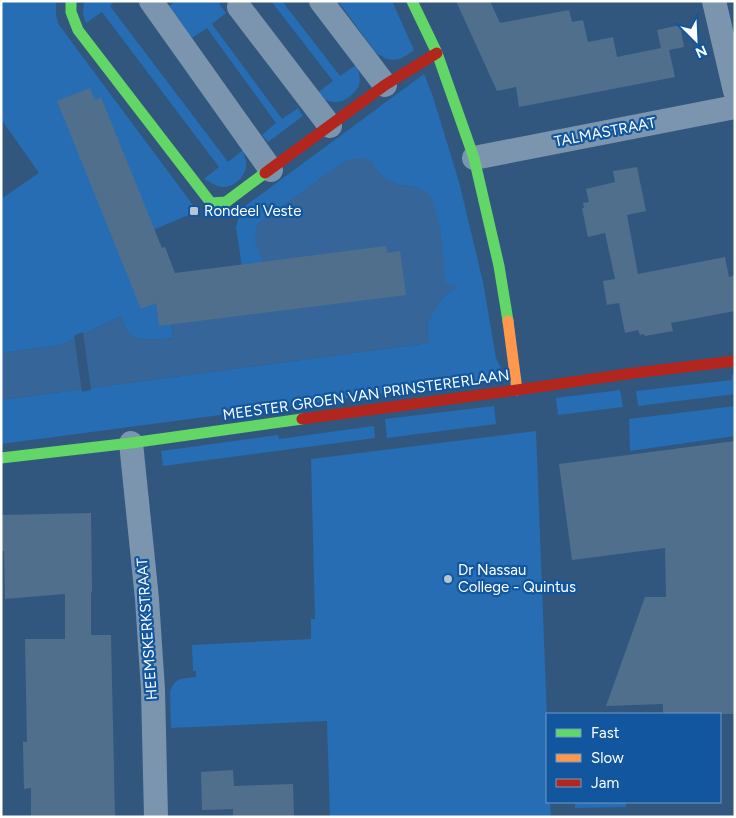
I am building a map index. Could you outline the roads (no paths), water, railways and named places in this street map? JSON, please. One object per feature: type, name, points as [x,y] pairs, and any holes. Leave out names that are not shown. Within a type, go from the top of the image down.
[{"type":"street","points":[[71,1],[70,14],[78,30],[211,203],[226,202],[385,85],[437,53]]},
{"type":"street","points":[[151,1],[271,170]]},
{"type":"street","points":[[321,1],[385,85]]},
{"type":"street","points":[[412,1],[437,53],[474,158],[499,266],[517,390]]},
{"type":"street","points":[[714,1],[735,91]]},
{"type":"street","points":[[239,7],[330,126]]},
{"type":"street","name":"TALMASTRAAT","points":[[474,158],[735,107]]},
{"type":"street","name":"MEESTER GROEN VAN PRINSTERERLAAN","points":[[1,458],[735,361]]},
{"type":"street","name":"HEEMSKERKSTRAAT","points":[[130,442],[147,608],[153,690],[156,817]]},
{"type":"place","name":"Rondeel Veste","points":[[194,211]]},
{"type":"place","name":"Dr Nassau College - Quintus","points":[[448,579]]}]
